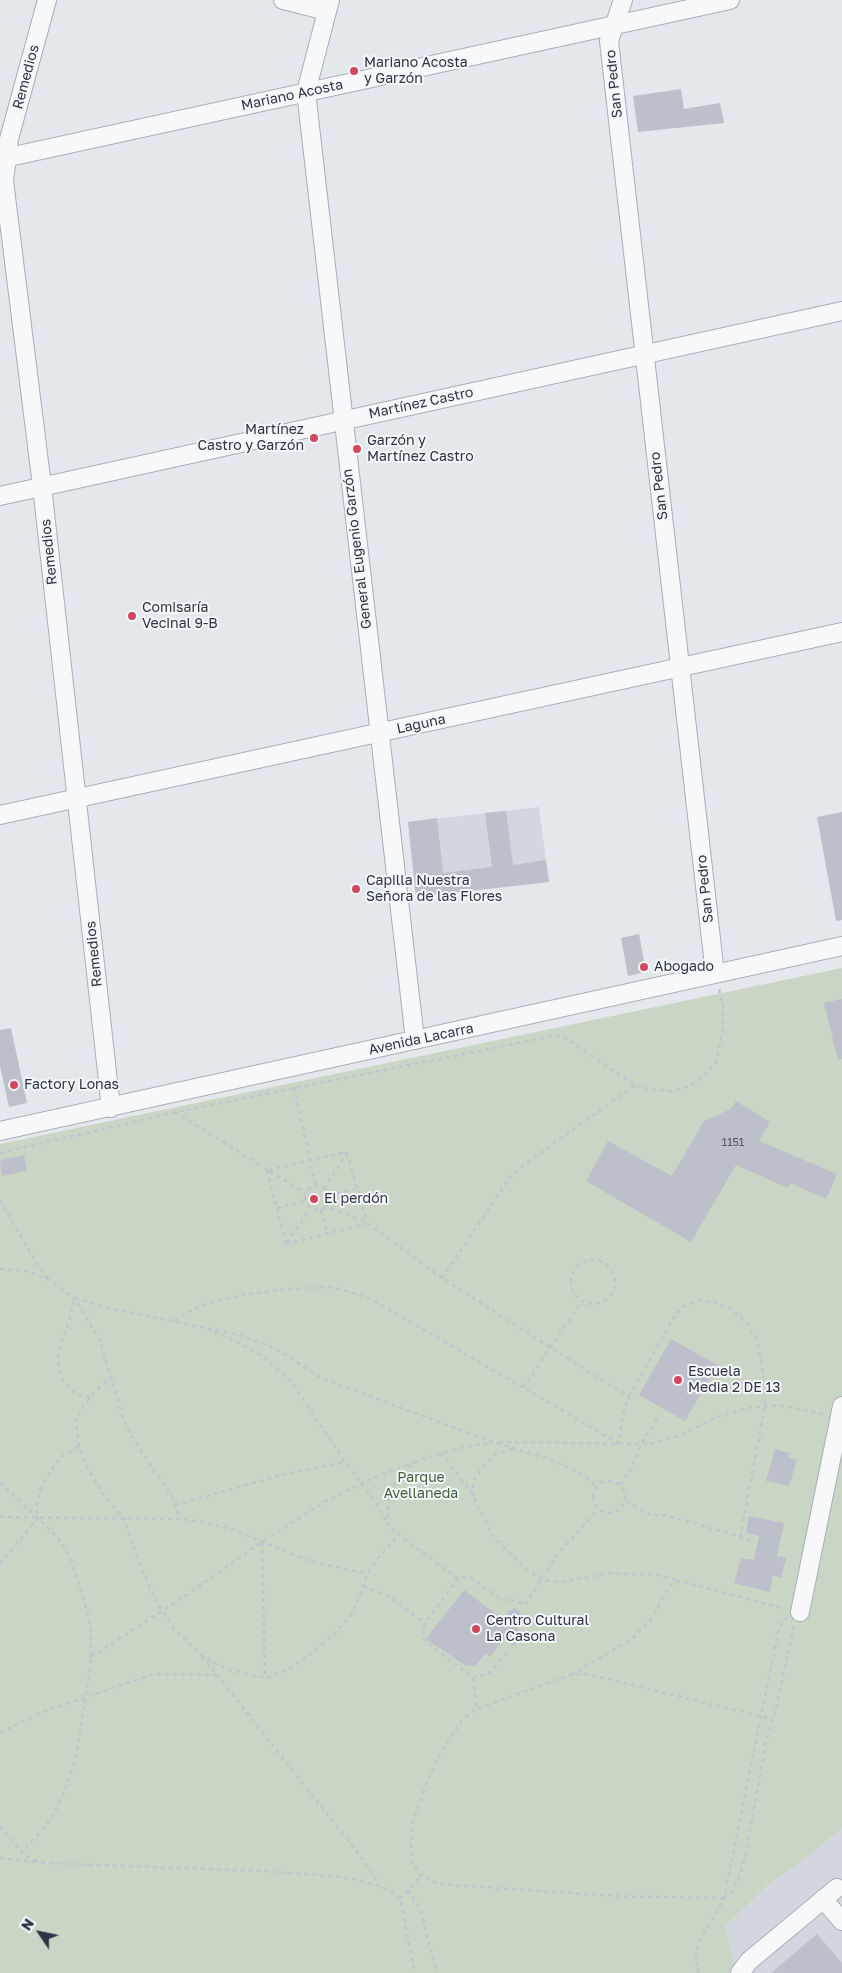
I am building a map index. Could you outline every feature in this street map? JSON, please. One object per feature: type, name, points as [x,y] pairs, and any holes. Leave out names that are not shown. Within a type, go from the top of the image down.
[{"type":"street","name":"Remedios","points":[[47,0],[3,158],[4,182],[42,486],[111,1108]]},
{"type":"street","points":[[283,0],[329,6]]},
{"type":"street","name":"San Pedro","points":[[623,0],[609,42],[715,974]]},
{"type":"street","name":"Mariano Acosta","points":[[3,158],[730,0]]},
{"type":"street","name":"General Eugenio Garzón","points":[[329,6],[306,92],[415,1040]]},
{"type":"street","name":"Martínez Castro","points":[[0,496],[343,419],[842,311]]},
{"type":"street","name":"Laguna","points":[[0,815],[842,632]]},
{"type":"street","name":"Avenida Lacarra","points":[[0,1131],[842,946]]},
{"type":"street","points":[[798,1612],[841,1411]]},
{"type":"street","points":[[740,1973],[749,1961],[837,1888]]},
{"type":"street","points":[[823,1899],[842,1921]]},
{"type":"path","points":[[0,1153],[294,1087],[553,1036],[564,1037],[635,1084],[654,1090],[672,1091],[690,1086],[704,1076],[716,1062],[723,1029],[723,1007],[715,974]]},
{"type":"path","points":[[442,1278],[509,1179],[520,1166],[635,1084]]},
{"type":"path","points":[[294,1087],[316,1186]]},
{"type":"path","points":[[151,1099],[176,1112],[305,1194]]},
{"type":"path","points":[[346,1152],[367,1223]]},
{"type":"path","points":[[267,1170],[346,1152]]},
{"type":"path","points":[[324,1188],[346,1152]]},
{"type":"path","points":[[267,1170],[286,1244]]},
{"type":"path","points":[[310,1209],[305,1200],[305,1194],[310,1188],[316,1186],[324,1188],[329,1195]]},
{"type":"path","points":[[329,1195],[357,1189]]},
{"type":"path","points":[[310,1209],[321,1210],[326,1206],[329,1195]]},
{"type":"path","points":[[0,1200],[38,1265],[49,1280]]},
{"type":"path","points":[[277,1208],[305,1200]]},
{"type":"path","points":[[326,1206],[367,1223],[442,1278],[629,1396]]},
{"type":"path","points":[[286,1244],[310,1209]]},
{"type":"path","points":[[321,1210],[327,1234]]},
{"type":"path","points":[[286,1244],[367,1223]]},
{"type":"path","points":[[592,1260],[606,1264],[614,1276],[614,1291],[603,1302],[596,1304],[582,1301],[573,1290],[572,1276],[575,1270],[580,1265],[592,1260]]},
{"type":"path","points":[[0,1269],[26,1272],[49,1280],[74,1298],[113,1309],[174,1320],[261,1342],[321,1378],[493,1442],[561,1464],[576,1471],[597,1486]]},
{"type":"path","points":[[174,1320],[202,1305],[242,1295],[285,1289],[334,1287],[370,1299],[618,1443]]},
{"type":"path","points":[[74,1298],[99,1338],[125,1424],[172,1496],[180,1519]]},
{"type":"path","points":[[74,1298],[72,1311],[58,1354],[59,1367],[63,1380],[70,1389],[78,1395],[90,1396]]},
{"type":"path","points":[[618,1443],[624,1410],[629,1396],[676,1314],[685,1306],[700,1300],[717,1303],[733,1310],[747,1324],[758,1343],[764,1380],[765,1406],[740,1538]]},
{"type":"path","points":[[523,1388],[582,1301]]},
{"type":"path","points":[[198,1326],[239,1343],[262,1356],[292,1383],[345,1462],[374,1500],[388,1525],[458,1578]]},
{"type":"path","points":[[112,1376],[90,1396],[81,1409],[76,1422],[79,1447],[88,1469],[104,1494],[124,1518],[137,1558],[162,1610],[174,1629],[200,1654],[365,1862],[380,1886]]},
{"type":"path","points":[[91,1657],[326,1501],[421,1459],[493,1442],[649,1444],[679,1436],[717,1417],[747,1408],[778,1405],[841,1411]]},
{"type":"path","points":[[620,1485],[633,1465],[640,1444],[658,1417]]},
{"type":"path","points":[[0,1564],[38,1518],[36,1506],[41,1488],[61,1458],[79,1447]]},
{"type":"path","points":[[472,1496],[473,1481],[482,1468],[496,1454],[516,1449]]},
{"type":"path","points":[[441,1453],[472,1496],[493,1536],[522,1566],[542,1580],[559,1582],[611,1573],[658,1575],[798,1612]]},
{"type":"path","points":[[388,1525],[389,1496],[395,1482],[406,1469],[421,1459]]},
{"type":"path","points":[[175,1505],[285,1474],[345,1462]]},
{"type":"path","points":[[604,1481],[613,1481],[620,1485],[625,1492],[626,1501],[622,1508],[614,1513],[606,1514],[598,1510],[593,1502],[593,1494],[597,1486],[604,1481]]},
{"type":"path","points":[[0,1483],[58,1538],[72,1562],[91,1631],[91,1657],[76,1758],[63,1795],[45,1827],[21,1852]]},
{"type":"path","points":[[626,1501],[651,1515],[663,1515],[691,1522],[753,1541]]},
{"type":"path","points":[[476,1709],[473,1678],[422,1638],[425,1623],[458,1578],[469,1576],[502,1600],[515,1600],[525,1605],[558,1554],[598,1510]]},
{"type":"path","points":[[0,1517],[180,1519],[204,1522],[236,1531],[306,1560],[367,1574]]},
{"type":"path","points":[[200,1654],[226,1669],[266,1678],[287,1670],[313,1652],[334,1634],[351,1614],[367,1574],[379,1557],[399,1535]]},
{"type":"path","points":[[262,1542],[266,1678]]},
{"type":"path","points":[[680,1581],[668,1588],[662,1603],[653,1616],[633,1638],[570,1676],[476,1709],[462,1720],[441,1752],[426,1784],[412,1824],[412,1862],[421,1876],[439,1884],[615,1896],[723,1898],[732,1891],[740,1878],[746,1858],[766,1742],[798,1612]]},
{"type":"path","points":[[363,1586],[388,1596],[425,1623]]},
{"type":"path","points":[[698,1973],[696,1954],[698,1944],[723,1898],[779,1628],[782,1622],[798,1612]]},
{"type":"path","points":[[473,1678],[490,1673],[507,1653]]},
{"type":"path","points":[[0,1733],[40,1713],[154,1674],[217,1675]]},
{"type":"path","points":[[570,1676],[588,1674],[772,1719]]},
{"type":"path","points":[[0,1826],[21,1852],[32,1859],[44,1863]]},
{"type":"path","points":[[0,1858],[44,1863],[322,1875],[359,1880],[380,1886],[400,1899],[415,1973]]},
{"type":"path","points":[[400,1899],[421,1876]]},
{"type":"path","points":[[408,1890],[419,1907],[424,1920],[437,1973]]},
{"type":"shaded area","points":[[539,807],[549,882],[416,897],[408,822]]},
{"type":"shaded area","points":[[842,1828],[842,1973],[736,1973],[726,1926],[769,1884],[812,1854]]},
{"type":"green space","name":"Parque Avellaneda","points":[[842,968],[842,1828],[812,1854],[769,1884],[726,1926],[736,1973],[0,1973],[0,1144]]},
{"type":"building","points":[[681,89],[684,109],[720,103],[724,123],[638,132],[633,96]]},
{"type":"building","points":[[506,811],[513,865],[546,860],[549,882],[416,897],[408,822],[437,818],[443,873],[492,867],[485,813]]},
{"type":"building","points":[[842,812],[842,920],[836,921],[817,817]]},
{"type":"building","points":[[639,934],[646,972],[628,976],[621,938]]},
{"type":"building","points":[[842,999],[842,1059],[838,1060],[824,1003]]},
{"type":"building","name":"Factory Lonas","points":[[11,1028],[27,1103],[9,1107],[0,1066],[0,1030]]},
{"type":"building","points":[[736,1101],[770,1122],[759,1141],[837,1174],[826,1199],[790,1183],[788,1188],[736,1165],[691,1242],[586,1181],[608,1141],[672,1176],[704,1121],[731,1109]]},
{"type":"building","points":[[24,1155],[27,1171],[2,1176],[0,1160]]},
{"type":"building","name":"Escuela Media 2 DE 13","points":[[671,1339],[717,1365],[685,1421],[639,1395]]},
{"type":"building","points":[[775,1449],[789,1453],[789,1458],[797,1460],[789,1486],[766,1481]]},
{"type":"building","points":[[749,1516],[784,1523],[777,1556],[786,1558],[781,1578],[773,1575],[770,1592],[734,1583],[741,1558],[754,1560],[759,1536],[746,1533]]},
{"type":"building","name":"Centro Cultural La Casona","points":[[464,1590],[503,1619],[508,1611],[515,1608],[521,1613],[517,1628],[525,1634],[515,1646],[503,1639],[490,1657],[485,1654],[475,1666],[465,1665],[426,1639]]},
{"type":"building","points":[[817,1934],[842,1963],[842,1973],[771,1973]]},
{"type":"place","name":"Mariano Acosta y Garzón","points":[[354,71]]},
{"type":"place","name":"Martínez Castro y Garzón","points":[[314,438]]},
{"type":"place","name":"Garzón y Martínez Castro","points":[[357,449]]},
{"type":"place","name":"Comisaría Vecinal 9-B","points":[[132,616]]},
{"type":"place","name":"Capilla Nuestra Señora de las Flores","points":[[356,889]]},
{"type":"place","name":"Abogado","points":[[644,967]]},
{"type":"place","name":"Factory Lonas","points":[[14,1085]]},
{"type":"place","name":"El perdón","points":[[314,1199]]},
{"type":"place","name":"Escuela Media 2 DE 13","points":[[678,1380]]},
{"type":"place","name":"Centro Cultural La Casona","points":[[476,1629]]}]
